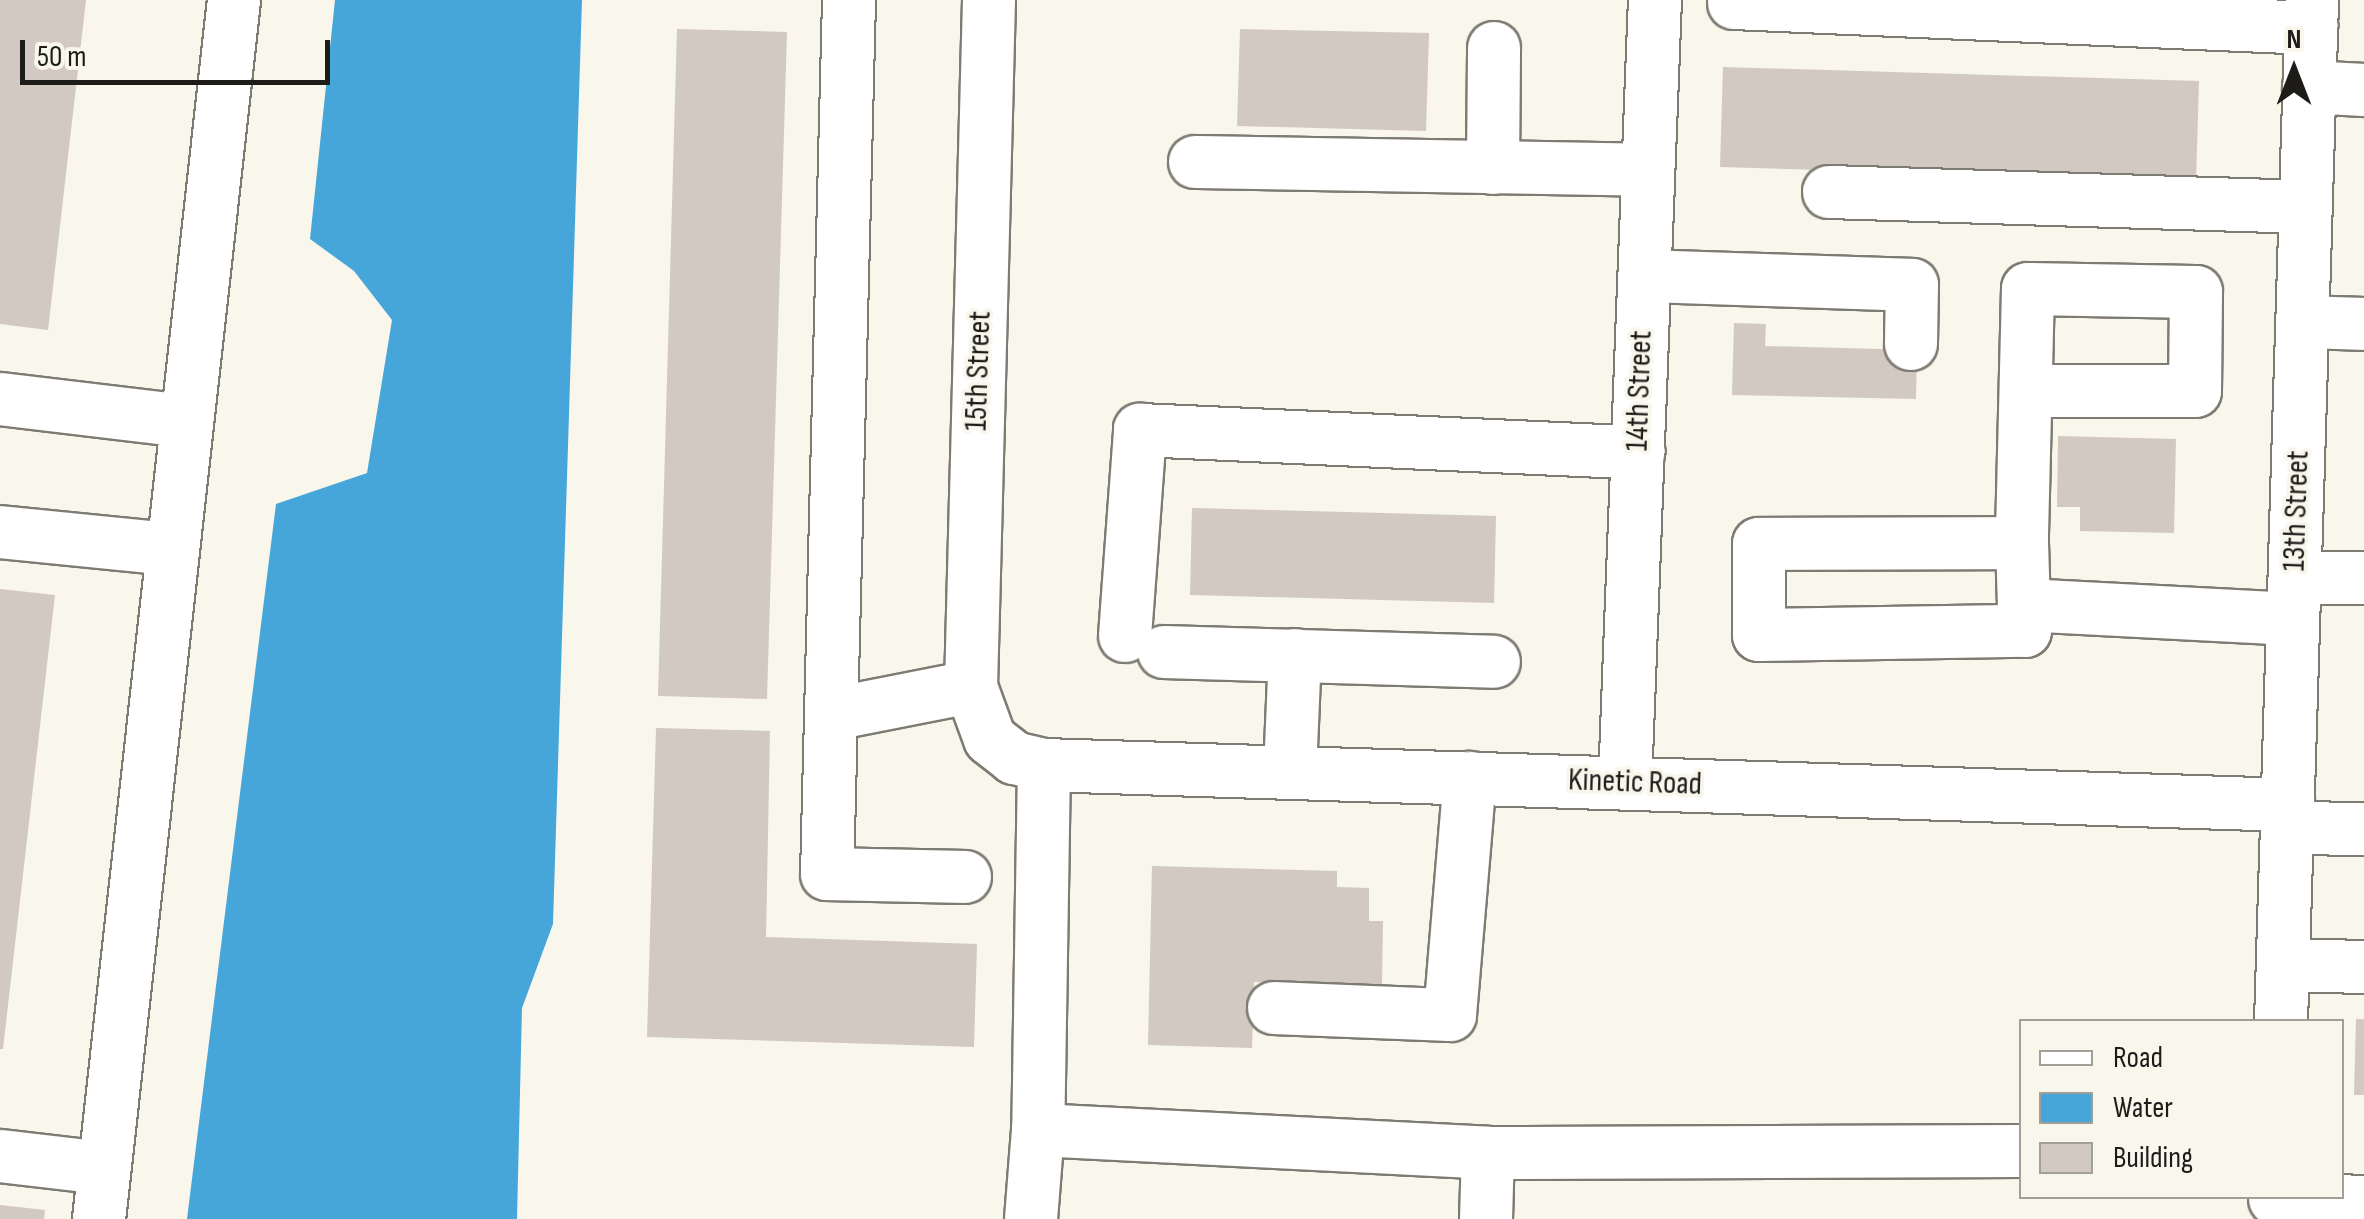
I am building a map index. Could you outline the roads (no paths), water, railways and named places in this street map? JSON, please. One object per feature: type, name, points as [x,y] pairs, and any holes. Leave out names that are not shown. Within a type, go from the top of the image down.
[{"type":"street","points":[[0,1156],[101,1194],[234,0]]},
{"type":"street","points":[[849,0],[827,874],[965,877]]},
{"type":"street","name":"15th Street","points":[[989,0],[970,687],[990,739]]},
{"type":"street","name":"14th Street","points":[[1626,782],[1654,0]]},
{"type":"street","points":[[1734,3],[2312,14]]},
{"type":"street","name":"13th Street","points":[[2281,1019],[2312,14]]},
{"type":"street","points":[[1493,168],[1494,48]]},
{"type":"street","points":[[2309,87],[2364,90]]},
{"type":"street","points":[[1195,162],[1648,170]]},
{"type":"street","points":[[1829,192],[2306,207]]},
{"type":"street","points":[[1644,276],[1912,284],[1910,344]]},
{"type":"street","points":[[2302,322],[2364,324]]},
{"type":"street","points":[[2022,542],[1760,544],[1759,635],[2025,630],[2022,542],[2026,390]]},
{"type":"street","points":[[0,399],[185,421]]},
{"type":"street","points":[[1494,662],[1294,655],[1145,644],[1140,430],[1638,453]]},
{"type":"street","points":[[0,532],[170,550]]},
{"type":"street","points":[[2024,605],[2294,598],[2364,578]]},
{"type":"street","points":[[1290,772],[1294,655]]},
{"type":"street","points":[[833,714],[970,687]]},
{"type":"street","name":"Kinetic Road","points":[[990,739],[1014,758],[1044,765],[1626,782],[2288,816],[2364,829]]},
{"type":"street","points":[[1031,1219],[1038,1130],[1044,765]]},
{"type":"street","points":[[1274,1008],[1450,1015],[1470,778]]},
{"type":"street","points":[[2283,965],[2364,967]]},
{"type":"street","points":[[1038,1130],[1488,1153],[2019,1152]]},
{"type":"street","points":[[1486,1219],[1488,1153]]},
{"type":"street","points":[[2275,1205],[2364,1202]]},
{"type":"water","points":[[335,0],[582,0],[553,924],[522,1008],[517,1219],[187,1219],[276,504],[367,473],[392,320],[354,271],[310,239]]}]
